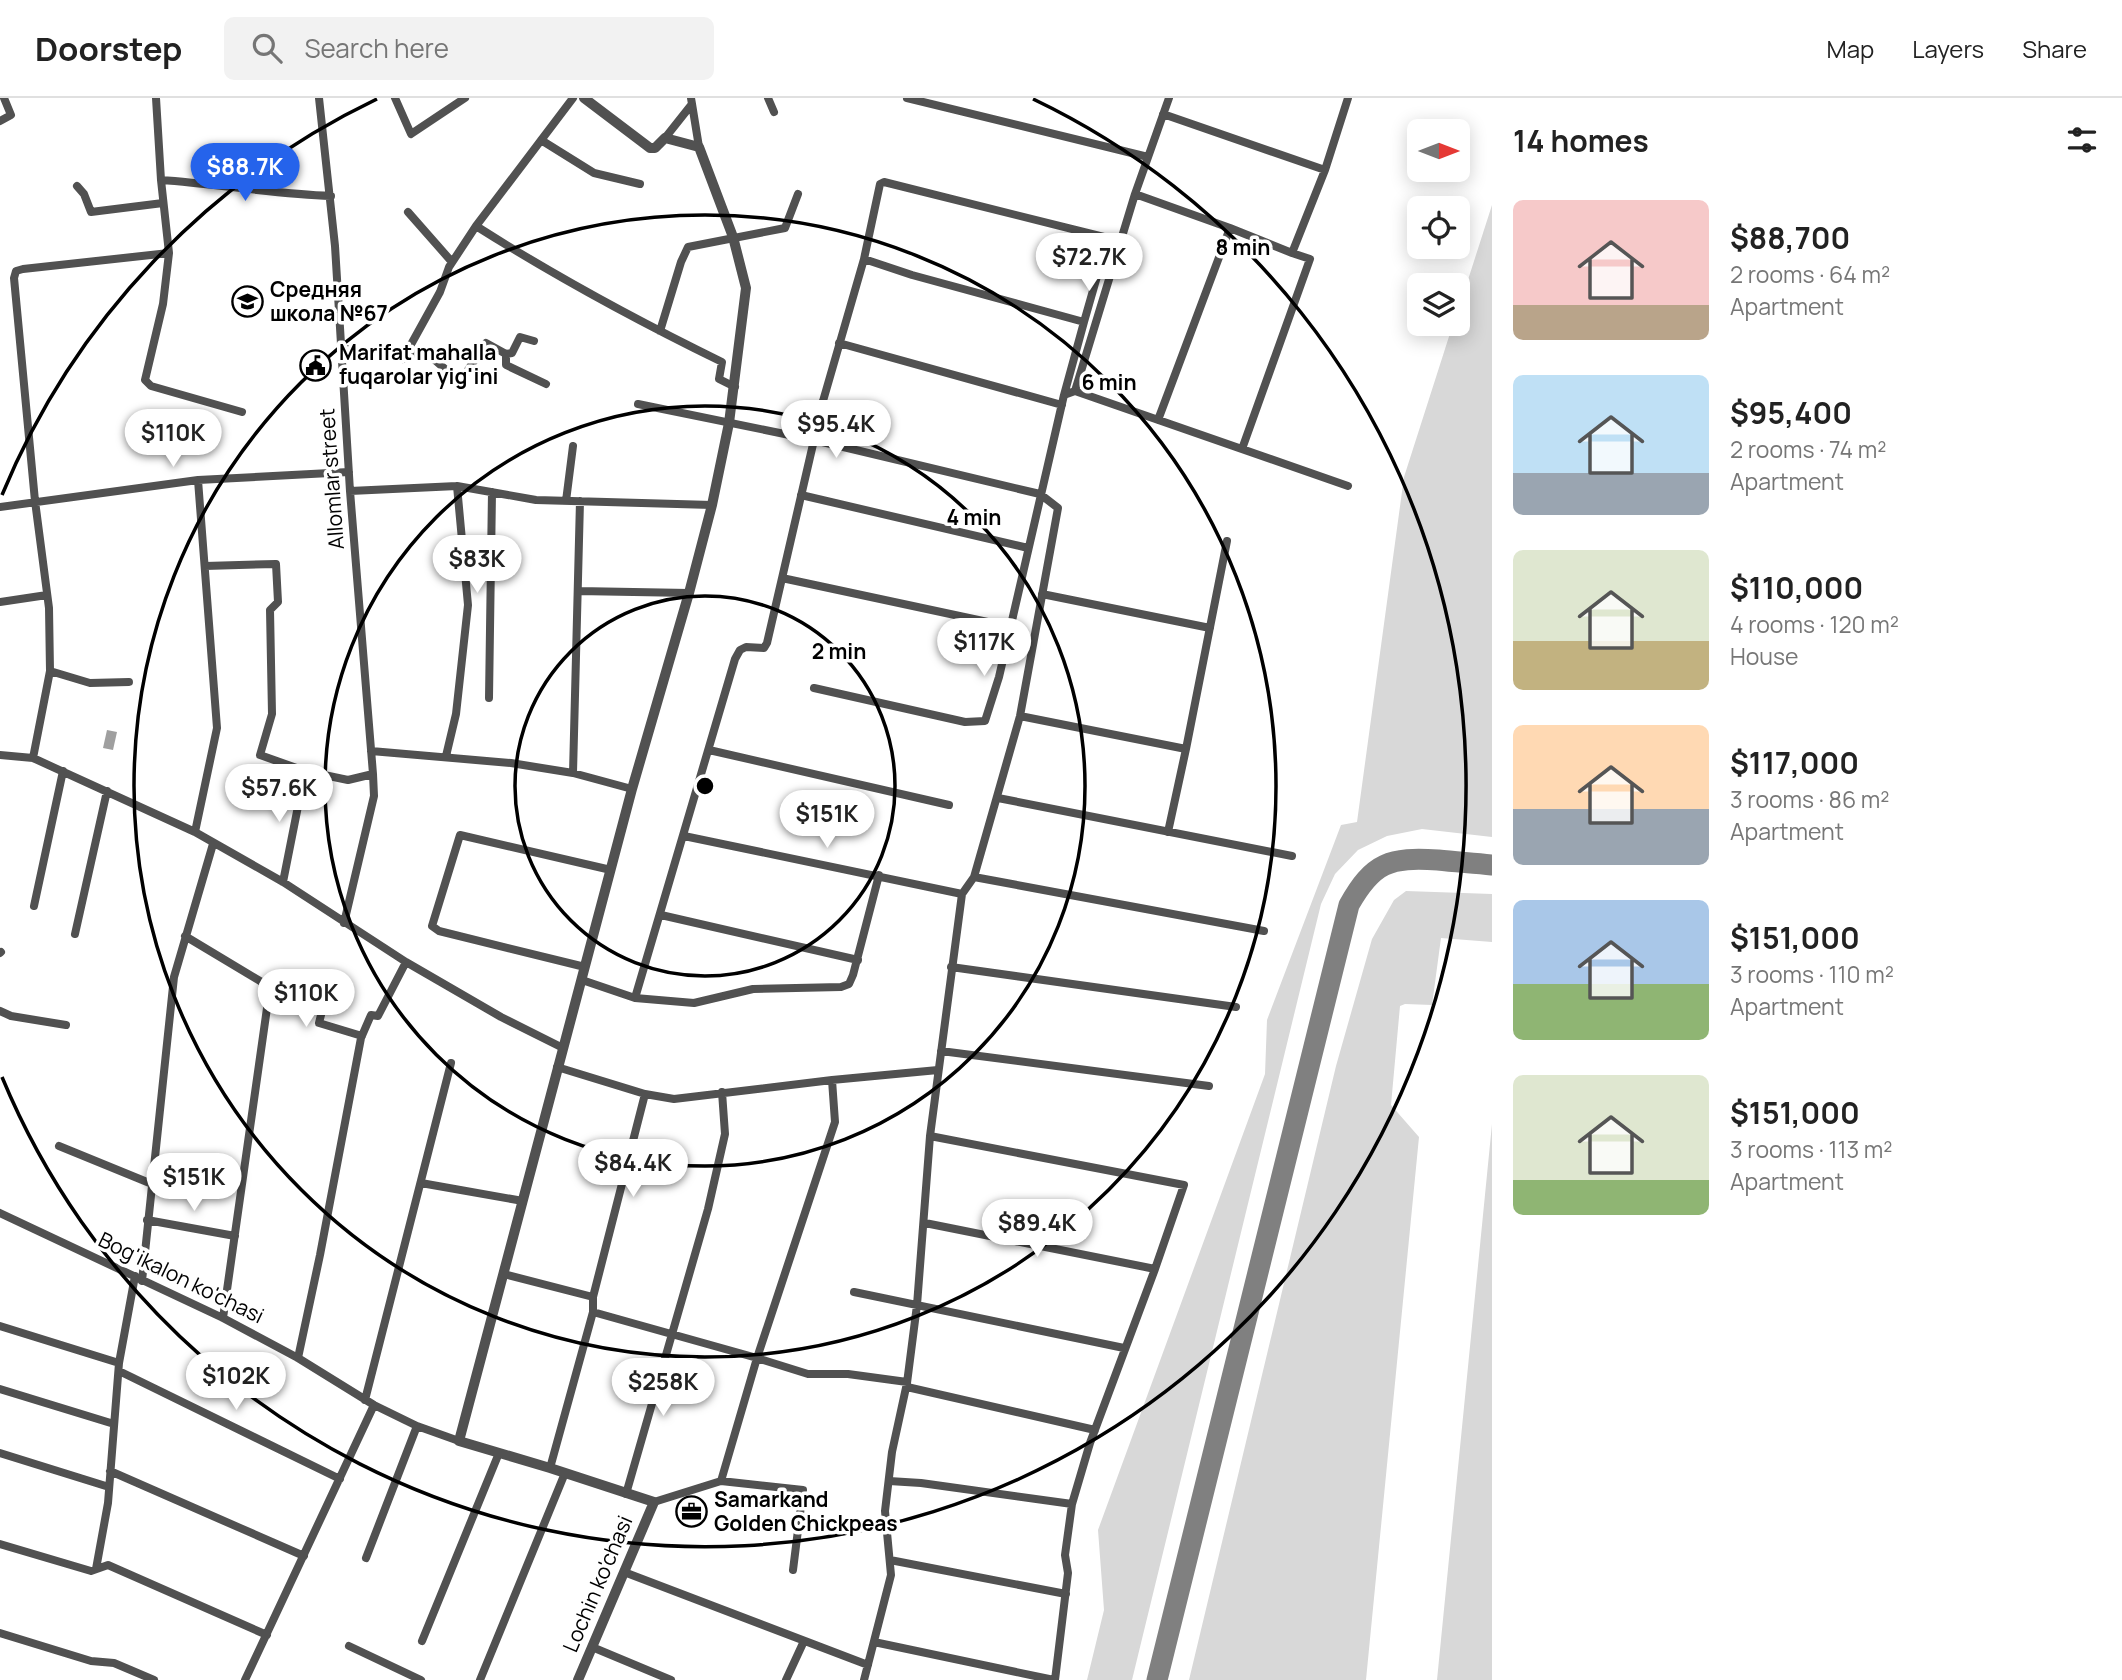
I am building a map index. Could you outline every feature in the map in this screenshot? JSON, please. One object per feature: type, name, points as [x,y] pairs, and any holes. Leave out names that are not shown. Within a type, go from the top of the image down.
[{"type":"street","points":[[0,121],[11,115],[4,98]]},
{"type":"street","points":[[156,98],[169,253],[163,304],[145,380],[151,386],[242,412]]},
{"type":"street","name":"Allomlar street","points":[[319,98],[331,196],[350,491],[374,796],[344,923]]},
{"type":"street","points":[[395,98],[411,134],[465,98]]},
{"type":"street","points":[[403,359],[440,292],[452,262],[573,98]]},
{"type":"street","points":[[584,98],[650,148],[654,148],[665,138],[692,101]]},
{"type":"street","points":[[768,98],[774,111]]},
{"type":"street","points":[[907,98],[1148,157]]},
{"type":"street","points":[[1075,391],[1135,194],[1169,98]]},
{"type":"street","points":[[1293,253],[1325,170],[1348,98]]},
{"type":"street","points":[[459,1441],[632,789],[689,593],[712,505],[729,423],[746,288],[733,237],[699,147],[692,101]]},
{"type":"street","points":[[1163,114],[1325,170]]},
{"type":"street","points":[[665,138],[699,147]]},
{"type":"street","points":[[541,140],[594,173],[640,184]]},
{"type":"street","points":[[161,180],[232,186],[281,194],[331,196]]},
{"type":"street","points":[[794,436],[813,423],[823,401],[864,259],[880,184],[884,182],[1120,241]]},
{"type":"street","points":[[77,186],[84,194],[91,212],[163,202]]},
{"type":"street","points":[[660,331],[688,247],[785,228],[798,194]]},
{"type":"street","points":[[1135,194],[1310,259],[1242,449]]},
{"type":"street","points":[[408,212],[452,262]]},
{"type":"street","points":[[476,226],[528,259],[722,362],[719,379],[735,387]]},
{"type":"street","points":[[1158,420],[1230,228]]},
{"type":"street","points":[[814,688],[965,722],[985,721],[999,677],[1064,395],[1108,238]]},
{"type":"street","points":[[33,758],[50,671],[47,595],[35,502],[14,278],[16,271],[169,253]]},
{"type":"street","points":[[864,259],[925,279],[1084,322]]},
{"type":"street","points":[[341,348],[403,359],[415,353],[429,355],[460,382],[486,343],[506,354],[512,353],[520,337],[534,341]]},
{"type":"street","points":[[839,343],[1062,405]]},
{"type":"street","points":[[506,354],[506,365],[545,384]]},
{"type":"street","points":[[1064,395],[1075,391],[1348,486]]},
{"type":"street","points":[[638,404],[814,440],[1040,494],[1058,508],[1020,716],[974,877],[962,894],[930,1136],[917,1305],[906,1387],[892,1452],[885,1511],[891,1575],[864,1680]]},
{"type":"street","points":[[635,998],[740,650],[746,647],[764,648],[767,643],[814,440]]},
{"type":"street","points":[[566,501],[573,446]]},
{"type":"street","points":[[0,507],[198,480],[349,472]]},
{"type":"street","points":[[195,832],[217,728],[198,480]]},
{"type":"street","points":[[350,491],[457,486],[536,500],[712,505]]},
{"type":"street","points":[[446,756],[456,714],[468,605],[457,486]]},
{"type":"street","points":[[489,698],[492,492]]},
{"type":"street","points":[[801,495],[1028,548]]},
{"type":"street","points":[[573,773],[580,502]]},
{"type":"street","points":[[1168,832],[1227,541]]},
{"type":"street","points":[[205,566],[276,564],[278,602],[270,610],[272,714],[260,755],[305,771],[348,780],[373,774]]},
{"type":"street","points":[[782,578],[1011,627]]},
{"type":"street","points":[[578,591],[689,593]]},
{"type":"street","points":[[1042,594],[1210,628]]},
{"type":"street","points":[[0,603],[47,595]]},
{"type":"street","points":[[50,671],[89,683],[129,682]]},
{"type":"street","points":[[1020,716],[1186,749]]},
{"type":"street","points":[[709,750],[949,805]]},
{"type":"street","points":[[371,751],[511,763],[573,773],[632,789]]},
{"type":"street","points":[[0,756],[33,758],[195,832],[283,882],[406,962],[501,1017],[563,1048]]},
{"type":"street","points":[[34,906],[63,771]]},
{"type":"street","points":[[283,882],[305,771]]},
{"type":"street","points":[[75,934],[107,791]]},
{"type":"street","points":[[998,798],[1293,856]]},
{"type":"street","points":[[585,967],[432,926],[460,835],[611,870]]},
{"type":"street","points":[[684,836],[962,894]]},
{"type":"street","points":[[96,1569],[108,1503],[119,1367],[139,1278],[148,1220],[174,976],[213,844]]},
{"type":"street","points":[[582,980],[635,998],[694,1003],[753,989],[841,987],[849,984],[858,960],[879,875]]},
{"type":"street","points":[[974,877],[1264,930]]},
{"type":"street","points":[[661,915],[858,960]]},
{"type":"street","points":[[185,936],[270,987],[321,1011],[319,1023],[362,1036]]},
{"type":"street","points":[[298,1358],[362,1036],[370,1015],[378,1016],[406,962]]},
{"type":"street","points":[[951,967],[1236,1007]]},
{"type":"street","points":[[223,1318],[270,987]]},
{"type":"street","points":[[0,1012],[66,1025]]},
{"type":"street","points":[[941,1051],[1209,1086]]},
{"type":"street","points":[[365,1400],[451,1063]]},
{"type":"street","points":[[557,1067],[645,1094],[674,1099],[938,1070]]},
{"type":"street","points":[[721,1481],[757,1359],[835,1122],[832,1080]]},
{"type":"street","points":[[626,1494],[708,1209],[724,1135],[722,1092]]},
{"type":"street","points":[[550,1468],[593,1312],[593,1297],[645,1094]]},
{"type":"street","points":[[874,1642],[1054,1680],[1066,1594],[1068,1573],[1065,1555],[1072,1504],[1095,1430],[1156,1269],[1184,1185],[930,1136]]},
{"type":"street","points":[[59,1146],[152,1184]]},
{"type":"street","points":[[421,1183],[523,1201]]},
{"type":"street","name":"Bog'ikalon ko'chasi","points":[[0,1213],[223,1318],[298,1358],[365,1400],[417,1426],[654,1502]]},
{"type":"street","points":[[148,1220],[236,1236]]},
{"type":"street","points":[[925,1223],[1156,1269]]},
{"type":"street","points":[[504,1274],[593,1297]]},
{"type":"street","points":[[854,1292],[1124,1348]]},
{"type":"street","points":[[593,1312],[808,1374],[848,1374],[907,1382],[906,1387]]},
{"type":"street","points":[[0,1326],[119,1367],[340,1479]]},
{"type":"street","points":[[906,1387],[1095,1430]]},
{"type":"street","points":[[0,1389],[114,1424]]},
{"type":"street","points":[[245,1680],[374,1405]]},
{"type":"street","points":[[366,1558],[417,1426]]},
{"type":"street","points":[[0,1453],[108,1486]]},
{"type":"street","points":[[422,1641],[499,1453]]},
{"type":"street","points":[[110,1471],[304,1556]]},
{"type":"street","points":[[480,1680],[565,1473]]},
{"type":"street","points":[[654,1502],[721,1481],[803,1490],[793,1570]]},
{"type":"street","points":[[889,1481],[1072,1504]]},
{"type":"street","name":"Lochin ko'chasi","points":[[578,1680],[654,1502]]},
{"type":"street","points":[[0,1544],[91,1571],[108,1564],[267,1635]]},
{"type":"street","points":[[890,1560],[1066,1594]]},
{"type":"street","points":[[624,1572],[868,1665]]},
{"type":"street","points":[[0,1633],[91,1661],[114,1663],[154,1680]]},
{"type":"street","points":[[786,1680],[804,1640]]},
{"type":"street","points":[[349,1646],[421,1680]]},
{"type":"street","points":[[592,1647],[671,1680]]},
{"type":"shaded area","points":[[1492,205],[1492,837],[1422,829],[1387,836],[1358,850],[1335,874],[1321,904],[1132,1680],[1087,1680],[1104,1610],[1098,1530],[1265,1074],[1267,1020],[1341,825],[1357,822],[1404,477],[1449,336],[1470,336],[1470,274]]},
{"type":"shaded area","points":[[107,730],[117,732],[113,750],[103,748]]},
{"type":"shaded area","points":[[1406,891],[1492,894],[1492,942],[1441,938],[1432,1005],[1400,1006],[1391,1105],[1419,1137],[1366,1680],[1189,1680],[1336,1066],[1372,939],[1394,900]]},
{"type":"shaded area","points":[[1492,1124],[1492,1680],[1437,1680]]},
{"type":"taxiway","points":[[1157,1680],[1349,905],[1366,879],[1384,865],[1421,859],[1492,865]]},
{"type":"place","name":"Средняя школа №67","points":[[247,302]]},
{"type":"place","name":"Marifat mahalla fuqarolar yig'ini","points":[[316,365]]},
{"type":"place","name":"Samarkand Golden Chickpeas","points":[[691,1512]]}]
